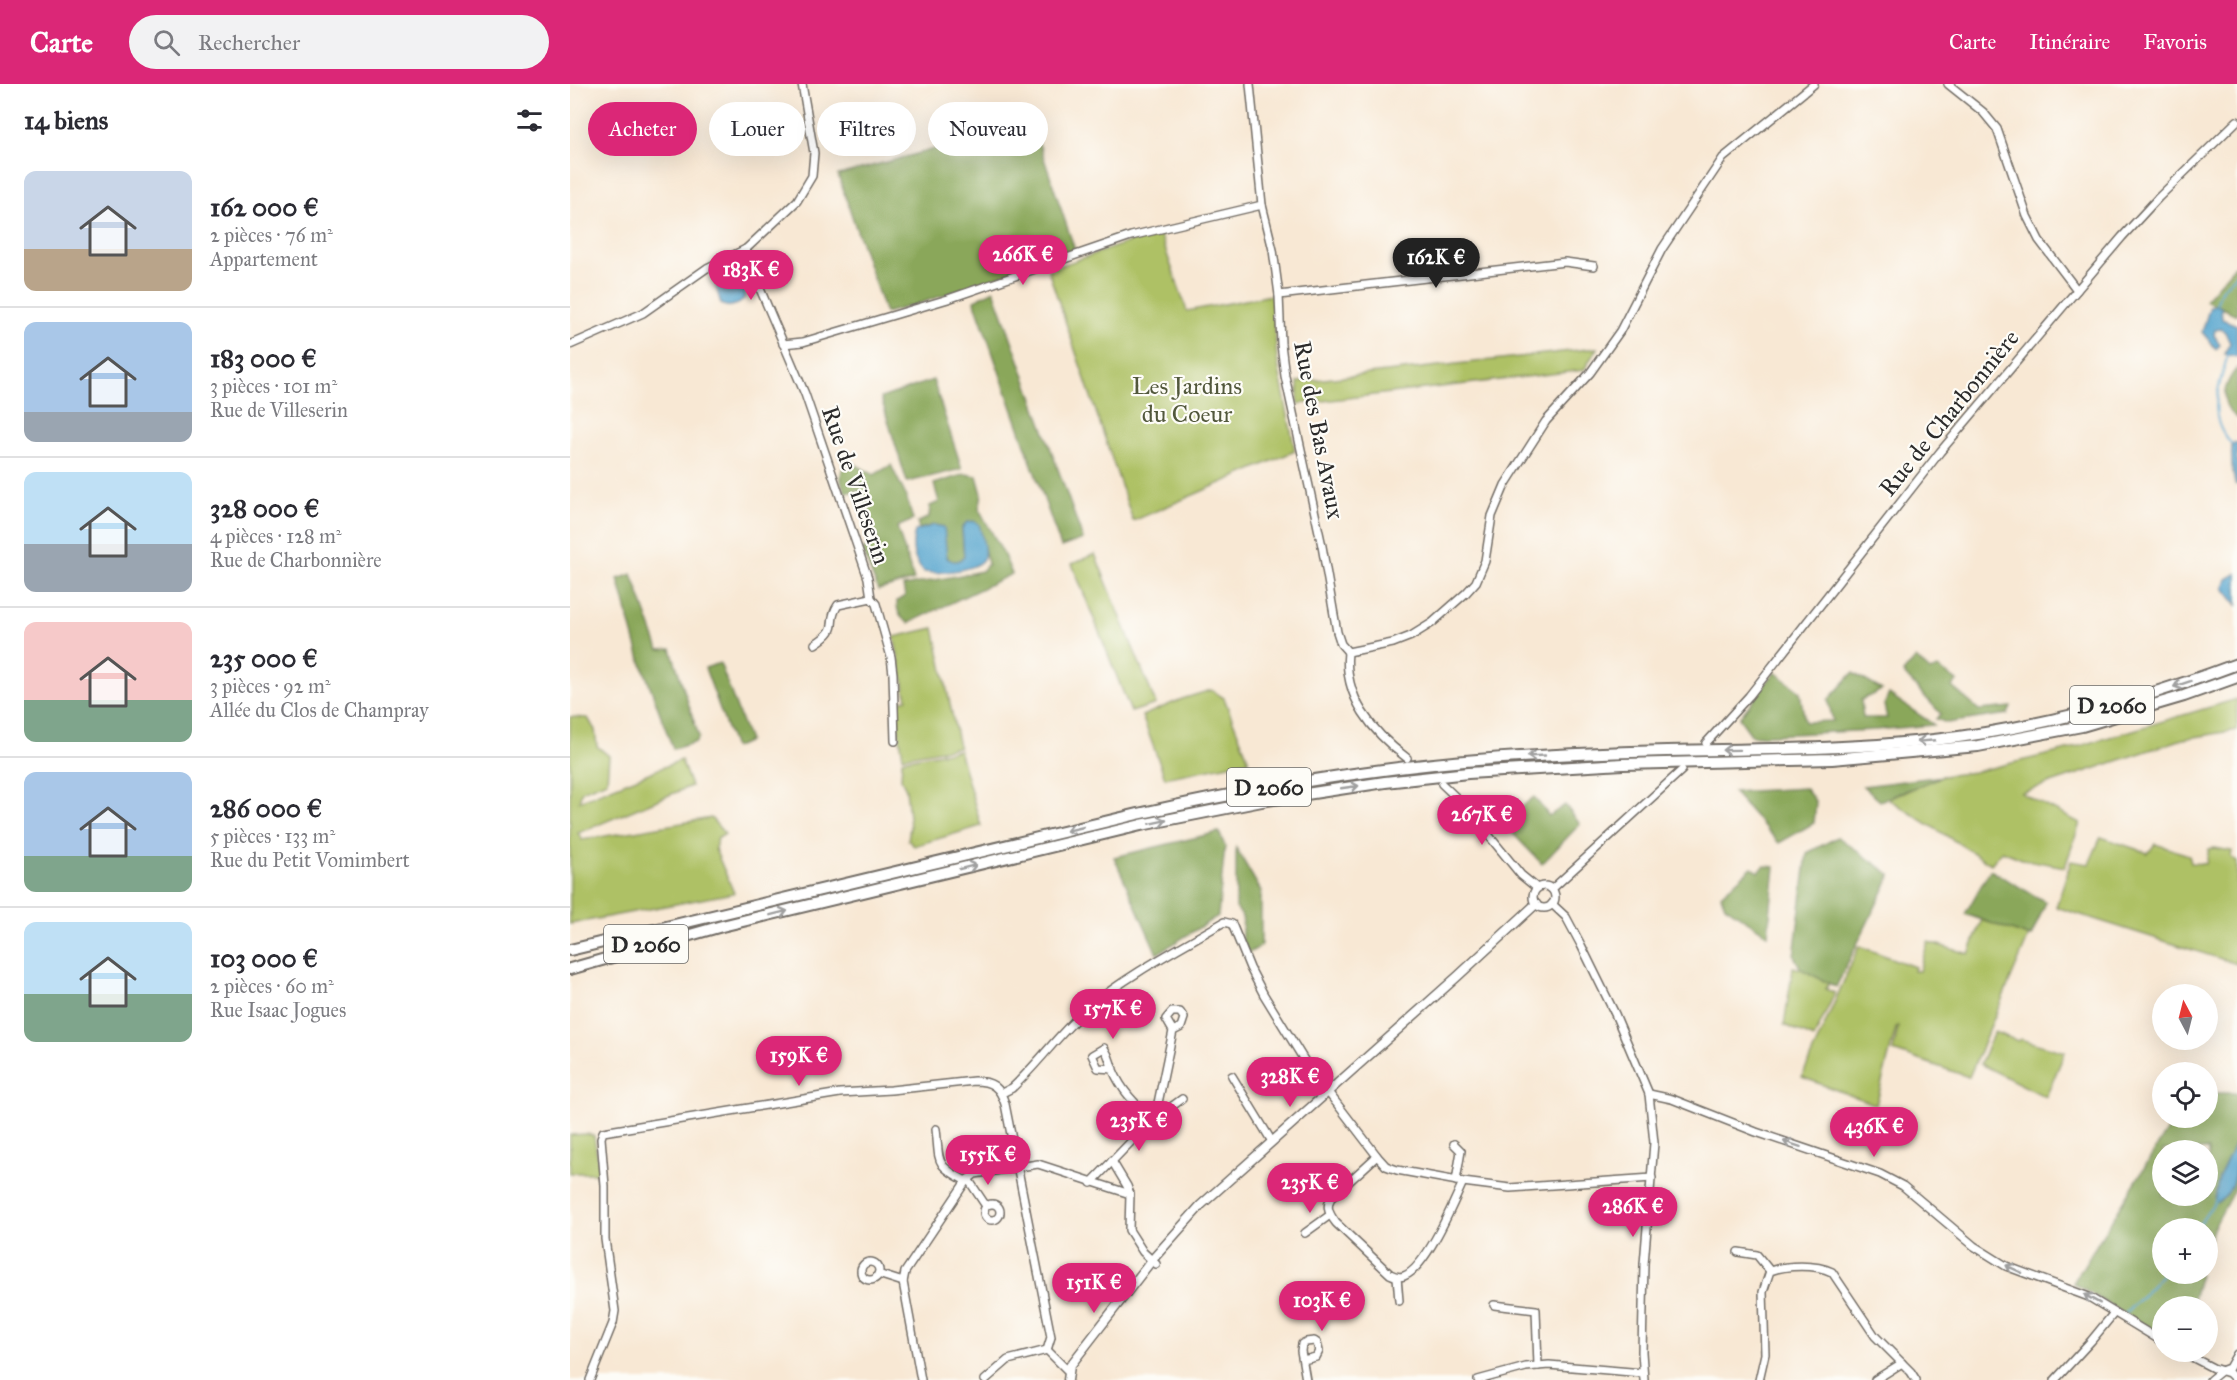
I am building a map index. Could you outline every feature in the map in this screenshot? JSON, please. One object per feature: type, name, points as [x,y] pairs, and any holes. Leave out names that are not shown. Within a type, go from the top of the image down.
[{"type":"highway","name":"D 2060","points":[[570,948],[1138,814],[1287,784],[1433,764],[1517,757],[1841,746],[1932,740],[2064,718],[2182,685],[2237,664]]},
{"type":"highway","name":"D 2060","points":[[570,962],[1142,825],[1287,796],[1385,782],[1489,771],[1623,764],[1832,759],[1920,753],[1978,746],[2082,726],[2184,696],[2237,677]]},
{"type":"highway","points":[[570,969],[722,926]]},
{"type":"street","points":[[570,345],[643,313],[707,268],[746,249],[797,201],[812,176],[814,153],[802,84]]},
{"type":"street","name":"Rue des Bas Avaux","points":[[1250,84],[1262,205],[1273,250],[1279,295],[1285,376],[1322,546],[1337,632],[1341,644],[1348,652],[1346,668],[1351,687],[1366,719],[1386,742],[1407,758]]},
{"type":"street","points":[[1348,652],[1393,643],[1410,636],[1432,623],[1476,582],[1485,561],[1492,516],[1505,485],[1545,421],[1590,373],[1620,331],[1662,249],[1724,158],[1814,84]]},
{"type":"street","points":[[1948,84],[1983,112],[1997,129],[2027,216],[2039,240],[2077,290]]},
{"type":"street","name":"Rue de Charbonnière","points":[[1706,743],[1749,696],[1940,452],[2077,290],[2158,198],[2237,121]]},
{"type":"street","points":[[783,344],[803,342],[948,300],[1131,236],[1262,205]]},
{"type":"street","name":"Rue de Villeserin","points":[[746,249],[749,263],[809,406],[868,578],[871,598],[876,604],[891,657],[895,741]]},
{"type":"street","points":[[1279,295],[1565,262],[1594,266]]},
{"type":"street","points":[[815,644],[833,628],[835,609],[838,605],[871,598]]},
{"type":"street","points":[[1552,889],[1683,770]]},
{"type":"street","points":[[1442,784],[1464,805],[1521,875],[1537,888]]},
{"type":"street","points":[[1537,888],[1546,886],[1552,889],[1555,895],[1552,904]]},
{"type":"street","points":[[1537,888],[1533,898],[1536,904],[1542,907],[1552,904]]},
{"type":"street","points":[[1068,1376],[1070,1366],[1201,1205],[1536,904]]},
{"type":"street","points":[[1478,1380],[1538,1366],[1644,1377],[1644,1264],[1654,1143],[1649,1094],[1615,1014],[1581,945],[1566,917],[1552,904]]},
{"type":"street","points":[[1002,1093],[1012,1088],[1086,1010],[1107,993],[1162,958],[1224,922],[1228,922],[1232,924],[1264,995],[1327,1093],[1377,1156],[1391,1168],[1510,1188],[1652,1178]]},
{"type":"street","points":[[1153,1118],[1173,1031]]},
{"type":"street","points":[[1113,1069],[1127,1094],[1153,1118]]},
{"type":"street","points":[[1233,1076],[1271,1140]]},
{"type":"street","points":[[590,1380],[613,1323],[615,1311],[605,1239],[605,1186],[601,1138],[603,1132],[840,1093],[974,1081],[985,1081],[995,1085],[1002,1093],[1051,1337],[1047,1350]]},
{"type":"street","points":[[1649,1094],[1672,1099],[1756,1132],[1880,1174],[1903,1186],[1974,1246],[2006,1266],[2089,1297],[2152,1335]]},
{"type":"street","points":[[1091,1183],[1153,1118],[1182,1099]]},
{"type":"street","points":[[936,1130],[940,1164],[947,1171],[967,1180],[986,1206]]},
{"type":"street","points":[[1377,1156],[1331,1198],[1328,1206],[1330,1215],[1390,1274],[1397,1277],[1404,1276],[1432,1247],[1460,1181],[1461,1151],[1454,1144]]},
{"type":"street","points":[[1112,1161],[1130,1194],[1129,1230],[1143,1252],[1154,1262]]},
{"type":"street","points":[[921,1380],[903,1282],[905,1272],[967,1180],[975,1174],[1038,1164],[1130,1194]]},
{"type":"street","points":[[1305,1233],[1330,1215]]},
{"type":"street","points":[[1738,1252],[1757,1255],[1770,1271]]},
{"type":"street","points":[[1770,1271],[1789,1266],[1825,1269],[1832,1272],[1875,1336],[1916,1380]]},
{"type":"street","points":[[1759,1380],[1765,1354],[1762,1292],[1770,1271]]},
{"type":"street","points":[[878,1275],[903,1282]]},
{"type":"street","points":[[1397,1277],[1399,1301]]},
{"type":"street","points":[[1494,1305],[1536,1310],[1538,1366]]},
{"type":"street","points":[[2055,1380],[2114,1313]]},
{"type":"street","points":[[1047,1350],[1068,1376]]},
{"type":"street","points":[[985,1380],[1008,1360],[1047,1350]]},
{"type":"street","points":[[2210,1380],[2229,1368],[2237,1354]]},
{"type":"street","points":[[1303,1360],[1306,1380]]},
{"type":"street","points":[[2203,1362],[2229,1373],[2235,1380]]},
{"type":"street","points":[[1875,1380],[1902,1363]]},
{"type":"green space","points":[[928,151],[928,156],[1043,156],[1075,250],[915,305],[885,313],[838,175],[916,156]]},
{"type":"green space","name":"Les Jardins du Coeur","points":[[1160,234],[1187,311],[1272,295],[1277,359],[1295,451],[1133,521],[1048,270],[1132,241]]},
{"type":"green space","points":[[2237,264],[2237,315],[2205,300]]},
{"type":"green space","points":[[994,290],[1083,539],[1061,547],[974,300]]},
{"type":"green space","points":[[1597,348],[1584,370],[1298,404],[1298,382]]},
{"type":"green space","points":[[2237,368],[2237,418],[2227,407],[2225,394],[2228,381]]},
{"type":"green space","points":[[933,380],[962,469],[907,482],[881,398]]},
{"type":"green space","points":[[851,462],[874,475],[891,465],[906,496],[913,520],[897,527],[914,580],[878,590],[862,550],[879,543],[858,490],[846,493],[841,482],[844,465]]},
{"type":"green space","points":[[965,474],[977,476],[982,494],[979,509],[1012,574],[909,623],[901,617],[897,608],[897,601],[905,596],[903,586],[982,571],[988,564],[978,524],[962,528],[964,557],[952,561],[946,553],[943,527],[934,525],[919,529],[917,523],[929,517],[930,506],[939,502],[934,484]]},
{"type":"green space","points":[[1095,554],[1156,704],[1131,712],[1072,564]]},
{"type":"green space","points":[[632,574],[659,650],[671,649],[699,737],[696,742],[673,749],[639,656],[618,579]]},
{"type":"green space","points":[[934,628],[959,747],[903,757],[897,719],[899,701],[907,699],[894,637]]},
{"type":"green space","points":[[1916,658],[1930,671],[1938,668],[1957,681],[1952,687],[1979,710],[2011,707],[2008,714],[1947,723],[1936,719],[1941,714],[1903,673]]},
{"type":"green space","points":[[720,663],[749,741],[734,748],[705,668]]},
{"type":"green space","points":[[1775,672],[1800,692],[1805,722],[1833,721],[1828,700],[1853,673],[1882,690],[1861,700],[1863,718],[1887,718],[1884,705],[1889,694],[1934,725],[1752,736],[1739,718]]},
{"type":"green space","points":[[1211,690],[1224,698],[1249,761],[1165,778],[1142,716],[1182,699]]},
{"type":"green space","points":[[2237,699],[2237,730],[2183,739],[2021,793],[2080,823],[2065,867],[2022,859],[2002,851],[1991,864],[1888,799],[1943,776],[1974,772],[2063,751]]},
{"type":"green space","points":[[570,717],[588,718],[595,730],[597,746],[609,756],[607,781],[582,791],[579,801],[681,760],[691,786],[578,833],[582,840],[711,818],[725,834],[717,839],[715,849],[734,893],[570,924]]},
{"type":"green space","points":[[959,750],[981,826],[914,846],[908,840],[910,827],[906,789],[901,779],[902,760]]},
{"type":"green space","points":[[1943,776],[1880,801],[1863,786]]},
{"type":"green space","points":[[1805,788],[1816,802],[1814,823],[1779,843],[1733,792]]},
{"type":"green space","points":[[1534,797],[1549,816],[1565,805],[1580,824],[1542,864],[1502,822]]},
{"type":"green space","points":[[1219,832],[1225,846],[1218,916],[1157,954],[1114,857]]},
{"type":"green space","points":[[1838,837],[1891,875],[1836,987],[1801,969],[1794,956],[1807,853]]},
{"type":"green space","points":[[2101,837],[2148,853],[2155,844],[2189,855],[2191,863],[2206,864],[2209,849],[2232,851],[2231,857],[2237,862],[2237,964],[2056,907],[2071,861],[2089,864]]},
{"type":"green space","points":[[1236,848],[1261,891],[1261,946],[1249,953],[1242,940],[1242,916],[1236,908]]},
{"type":"green space","points":[[1763,866],[1775,867],[1768,935],[1725,906],[1721,895],[1752,867],[1759,872]]},
{"type":"green space","points":[[1990,870],[2046,902],[2031,937],[1965,914]]},
{"type":"green space","points":[[1982,920],[2029,936],[1969,1077],[1893,1051],[1898,1027],[1876,1105],[1802,1077],[1859,946],[1915,967],[1914,971],[1919,971],[1928,942],[1969,954]]},
{"type":"green space","points":[[1793,967],[1829,983],[1826,989],[1835,993],[1814,1038],[1784,1025]]},
{"type":"green space","points":[[1994,1032],[2018,1041],[2020,1039],[2065,1052],[2046,1097],[1980,1064]]},
{"type":"green space","points":[[2218,1093],[2237,1093],[2237,1184],[2218,1220],[2152,1218],[2152,1284],[2197,1284],[2194,1296],[2152,1296],[2152,1330],[2073,1283],[2152,1155],[2152,1206],[2218,1206],[2218,1140],[2161,1140],[2169,1128],[2218,1128]]},
{"type":"green space","points":[[570,1135],[594,1136],[600,1173],[570,1173]]},
{"type":"water","points":[[730,269],[738,274],[745,292],[743,300],[733,306],[721,304],[714,280],[715,275]]},
{"type":"water","points":[[2210,306],[2221,307],[2222,319],[2237,325],[2237,357],[2224,354],[2230,343],[2221,329],[2215,330],[2214,335],[2220,345],[2216,349],[2202,332]]},
{"type":"water","points":[[2237,443],[2237,485],[2232,469],[2232,444]]},
{"type":"water","points":[[973,521],[979,524],[983,540],[984,556],[981,561],[958,570],[924,572],[917,563],[914,553],[915,531],[934,525],[944,527],[947,558],[956,561],[964,557],[962,528],[967,522]]},
{"type":"water","points":[[2237,573],[2237,605],[2224,588],[2227,579]]},
{"type":"water","points":[[2237,1139],[2236,1165],[2232,1183],[2229,1192],[2218,1201],[2219,1177]]},
{"type":"waterway","points":[[2216,305],[2221,290],[2237,273]]},
{"type":"waterway","points":[[2228,355],[2218,390],[2216,413],[2224,434],[2232,444]]},
{"type":"waterway","points":[[2204,1218],[2212,1206]]},
{"type":"waterway","points":[[2125,1314],[2154,1284]]}]
